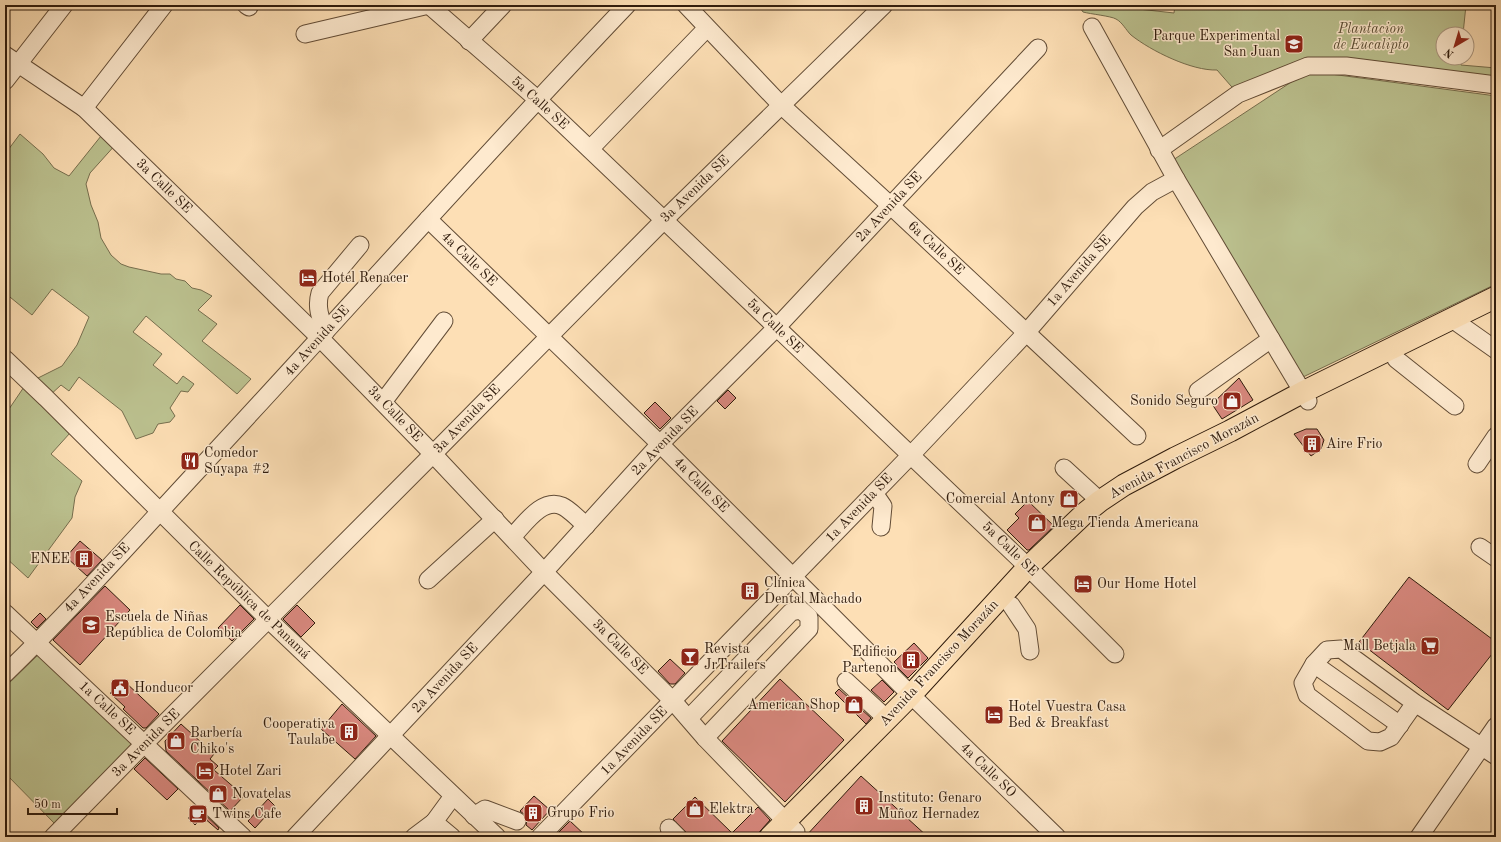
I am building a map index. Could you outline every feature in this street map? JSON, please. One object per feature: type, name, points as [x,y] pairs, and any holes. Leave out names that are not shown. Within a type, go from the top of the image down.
[{"type":"main road","name":"Avenida Francisco Morazán","points":[[1305,397],[1396,359],[1496,298]]},
{"type":"main road","name":"Avenida Francisco Morazán","points":[[770,837],[791,830],[1033,572],[1085,513],[1100,501],[1124,485],[1202,450],[1305,397],[1457,323],[1496,309]]},
{"type":"main road","name":"Avenida Francisco Morazán","points":[[791,830],[886,719],[915,699],[1011,606],[1033,572],[1126,499],[1177,462]]},
{"type":"street","points":[[5,81],[12,60],[64,5]]},
{"type":"street","points":[[84,108],[164,5]]},
{"type":"street","points":[[305,34],[429,5]]},
{"type":"street","name":"5a Calle SE","points":[[429,5],[537,99],[590,149],[1033,572],[1115,654]]},
{"type":"street","points":[[469,41],[503,5]]},
{"type":"street","name":"4a Avenida SE","points":[[5,674],[37,643],[159,512],[323,335],[537,99],[627,5]]},
{"type":"street","name":"6a Calle SE","points":[[686,5],[781,105],[1137,436]]},
{"type":"street","name":"3a Avenida SE","points":[[54,837],[144,744],[434,454],[548,336],[664,220],[884,5]]},
{"type":"street","points":[[1092,27],[1159,150],[1305,397]]},
{"type":"street","points":[[590,149],[708,28]]},
{"type":"street","name":"2a Avenida SE","points":[[295,837],[544,572],[660,444],[777,327],[1038,48]]},
{"type":"street","name":"3a Calle SE","points":[[12,60],[84,108],[323,335],[383,402],[434,454],[544,572],[673,701],[705,738],[791,830]]},
{"type":"street","points":[[1159,150],[1238,94],[1308,66],[1346,66],[1496,85]]},
{"type":"street","name":"1a Avenida SE","points":[[540,837],[911,455],[1026,332],[1135,207],[1152,192],[1176,179]]},
{"type":"street","name":"4a Calle SE","points":[[428,219],[660,444],[915,699]]},
{"type":"street","points":[[323,335],[318,301],[320,293],[360,244]]},
{"type":"street","points":[[383,402],[444,321]]},
{"type":"street","points":[[1457,323],[1496,350]]},
{"type":"street","points":[[1198,391],[1271,340]]},
{"type":"street","name":"Calle República de Panamá","points":[[5,359],[269,620],[390,737],[497,837]]},
{"type":"street","points":[[1396,359],[1455,406]]},
{"type":"street","points":[[1477,464],[1496,436]]},
{"type":"street","points":[[1064,468],[1100,501]]},
{"type":"street","points":[[874,493],[883,506],[881,527]]},
{"type":"street","points":[[512,537],[542,507],[552,504],[562,506],[586,526]]},
{"type":"street","points":[[428,580],[494,519]]},
{"type":"street","points":[[1480,548],[1496,558]]},
{"type":"street","points":[[1011,606],[1017,612],[1027,629],[1030,651]]},
{"type":"street","points":[[689,718],[791,612],[801,610],[809,617],[809,629],[705,738]]},
{"type":"street","name":"1a Calle SE","points":[[5,613],[243,837]]},
{"type":"street","points":[[1415,704],[1391,737],[1380,742],[1368,741],[1306,695],[1303,683],[1314,664],[1327,650],[1341,649],[1415,704],[1496,756]]},
{"type":"street","points":[[1314,664],[1400,725]]},
{"type":"street","points":[[846,681],[886,719]]},
{"type":"street","name":"4a Calle SO","points":[[915,699],[1057,837]]},
{"type":"street","points":[[1419,837],[1496,726]]},
{"type":"street","points":[[414,837],[434,822],[453,796]]},
{"type":"street","points":[[474,816],[485,809],[517,821]]},
{"type":"street","points":[[434,822],[452,837]]},
{"type":"green space","name":"Parque Experimental San Juan","points":[[1078,5],[1103,5],[1174,13],[1175,5],[1466,5],[1464,26],[1435,26],[1435,66],[1473,66],[1496,68],[1496,85],[1326,66],[1238,94],[1217,70],[1196,67],[1172,59],[1139,41],[1131,35],[1118,20],[1083,12]]},
{"type":"green space","points":[[1308,71],[1496,96],[1496,284],[1303,377],[1170,162]]},
{"type":"green space","points":[[105,131],[117,143],[90,173],[86,184],[91,205],[98,222],[101,238],[111,255],[121,264],[129,267],[161,274],[170,274],[176,279],[185,281],[192,288],[201,290],[212,296],[198,310],[217,324],[202,341],[251,379],[237,394],[146,316],[133,332],[162,354],[153,365],[177,384],[183,376],[194,384],[188,392],[181,391],[170,408],[175,416],[170,422],[158,424],[153,433],[136,439],[122,411],[79,377],[69,391],[61,385],[48,397],[70,433],[51,454],[82,481],[75,497],[72,518],[28,578],[5,557],[5,457],[7,454],[5,453],[5,407],[9,409],[26,384],[62,366],[77,345],[89,317],[52,289],[32,315],[5,293],[5,154],[20,134],[43,154],[54,168],[69,176]]},
{"type":"green space","points":[[42,651],[137,744],[56,825],[5,773],[5,687]]},
{"type":"building","points":[[1239,378],[1253,400],[1222,419],[1212,404]]},
{"type":"building","points":[[728,390],[736,398],[725,409],[717,401]]},
{"type":"building","points":[[655,402],[671,418],[660,429],[644,413]]},
{"type":"building","name":"Aire Frio","points":[[1306,429],[1317,429],[1324,440],[1321,449],[1311,456],[1294,434]]},
{"type":"building","points":[[1028,501],[1054,526],[1029,550],[1027,550],[1007,530],[1019,518],[1015,514]]},
{"type":"building","name":"ENEE","points":[[80,541],[102,560],[87,576],[66,557]]},
{"type":"building","name":"Mall Betjala","points":[[1409,577],[1496,642],[1496,649],[1448,710],[1359,642]]},
{"type":"building","name":"Escuela de Niñas República de Colombia","points":[[105,586],[130,610],[80,665],[53,640]]},
{"type":"building","points":[[240,605],[254,619],[232,641],[218,628]]},
{"type":"building","points":[[297,605],[315,623],[301,637],[283,619]]},
{"type":"building","points":[[40,613],[46,619],[37,628],[31,622]]},
{"type":"building","name":"Edificio Partenon","points":[[914,643],[928,658],[908,678],[894,662]]},
{"type":"building","points":[[670,659],[685,673],[675,684],[670,684],[658,671]]},
{"type":"building","points":[[780,679],[844,740],[785,802],[722,741]]},
{"type":"building","points":[[123,680],[159,714],[146,728],[143,728],[123,709],[125,707],[110,693]]},
{"type":"building","points":[[882,680],[894,692],[884,702],[871,690]]},
{"type":"building","points":[[839,689],[871,718],[866,724],[835,693]]},
{"type":"building","name":"Cooperativa Taulabe","points":[[342,704],[376,736],[355,759],[321,729]]},
{"type":"building","points":[[181,724],[214,754],[210,759],[218,766],[214,770],[244,796],[230,811],[166,751],[165,741]]},
{"type":"building","points":[[145,758],[178,789],[167,800],[134,769]]},
{"type":"building","name":"Instituto: Genaro Muñoz Hernadez","points":[[861,776],[928,837],[805,837]]},
{"type":"building","name":"Grupo Frio","points":[[534,796],[550,810],[532,830],[526,825],[527,820],[525,815],[520,811]]},
{"type":"building","name":"Elektra","points":[[695,797],[732,833],[758,807],[770,820],[755,837],[691,837],[673,819]]},
{"type":"building","points":[[268,799],[275,806],[255,828],[248,821]]},
{"type":"building","name":"Twins Cafe","points":[[198,808],[219,828],[218,830],[203,817],[195,825],[188,818]]},
{"type":"building","points":[[570,821],[587,837],[554,837]]},
{"type":"place","name":"Parque Experimental San Juan","points":[[1294,44]]},
{"type":"place","name":"Hotel Renacer","points":[[308,278]]},
{"type":"place","name":"Sonido Seguro","points":[[1232,401]]},
{"type":"place","name":"Aire Frio","points":[[1312,444]]},
{"type":"place","name":"Comedor Suyapa #2","points":[[190,461]]},
{"type":"place","name":"Comercial Antony","points":[[1069,499]]},
{"type":"place","name":"Mega Tienda Americana","points":[[1037,523]]},
{"type":"place","name":"ENEE","points":[[84,559]]},
{"type":"place","name":"Our Home Hotel","points":[[1083,584]]},
{"type":"place","name":"Clínica Dental Machado","points":[[750,591]]},
{"type":"place","name":"Escuela de Niñas República de Colombia","points":[[91,625]]},
{"type":"place","name":"Mall Betjala","points":[[1430,646]]},
{"type":"place","name":"Revista JrTrailers","points":[[690,657]]},
{"type":"place","name":"Edificio Partenon","points":[[911,660]]},
{"type":"place","name":"Honducor","points":[[120,688]]},
{"type":"place","name":"American Shop","points":[[854,705]]},
{"type":"place","name":"Hotel Vuestra Casa Bed & Breakfast","points":[[994,715]]},
{"type":"place","name":"Cooperativa Taulabe","points":[[349,732]]},
{"type":"place","name":"Barbería Chiko's","points":[[176,741]]},
{"type":"place","name":"Hotel Zari","points":[[205,771]]},
{"type":"place","name":"Novatelas","points":[[218,794]]},
{"type":"place","name":"Instituto: Genaro Muñoz Hernadez","points":[[864,806]]},
{"type":"place","name":"Elektra","points":[[695,809]]},
{"type":"place","name":"Grupo Frio","points":[[533,813]]},
{"type":"place","name":"Twins Cafe","points":[[198,814]]},
{"type":"park label","name":"Plantacion de Eucalipto","points":[[1371,38]]}]
